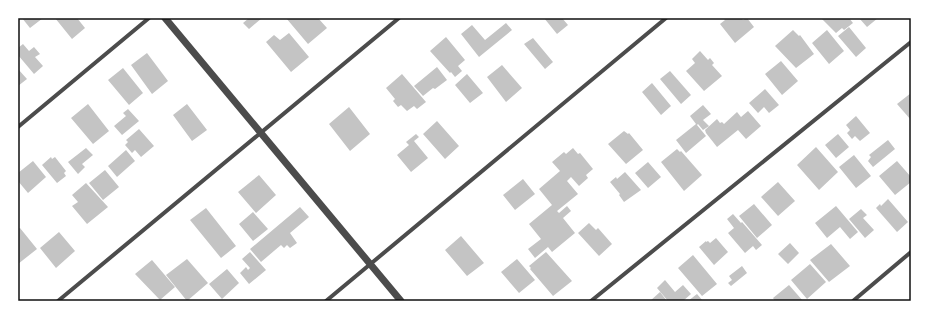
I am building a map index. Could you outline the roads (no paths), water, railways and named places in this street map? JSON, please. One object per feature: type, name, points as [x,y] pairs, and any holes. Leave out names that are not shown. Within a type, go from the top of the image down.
[{"type":"street","points":[[18,127],[149,18]]},
{"type":"street","points":[[165,18],[401,301]]},
{"type":"street","points":[[58,301],[399,18]]},
{"type":"street","points":[[326,301],[666,18]]},
{"type":"street","points":[[591,301],[911,42]]},
{"type":"street","points":[[853,301],[911,252]]}]
